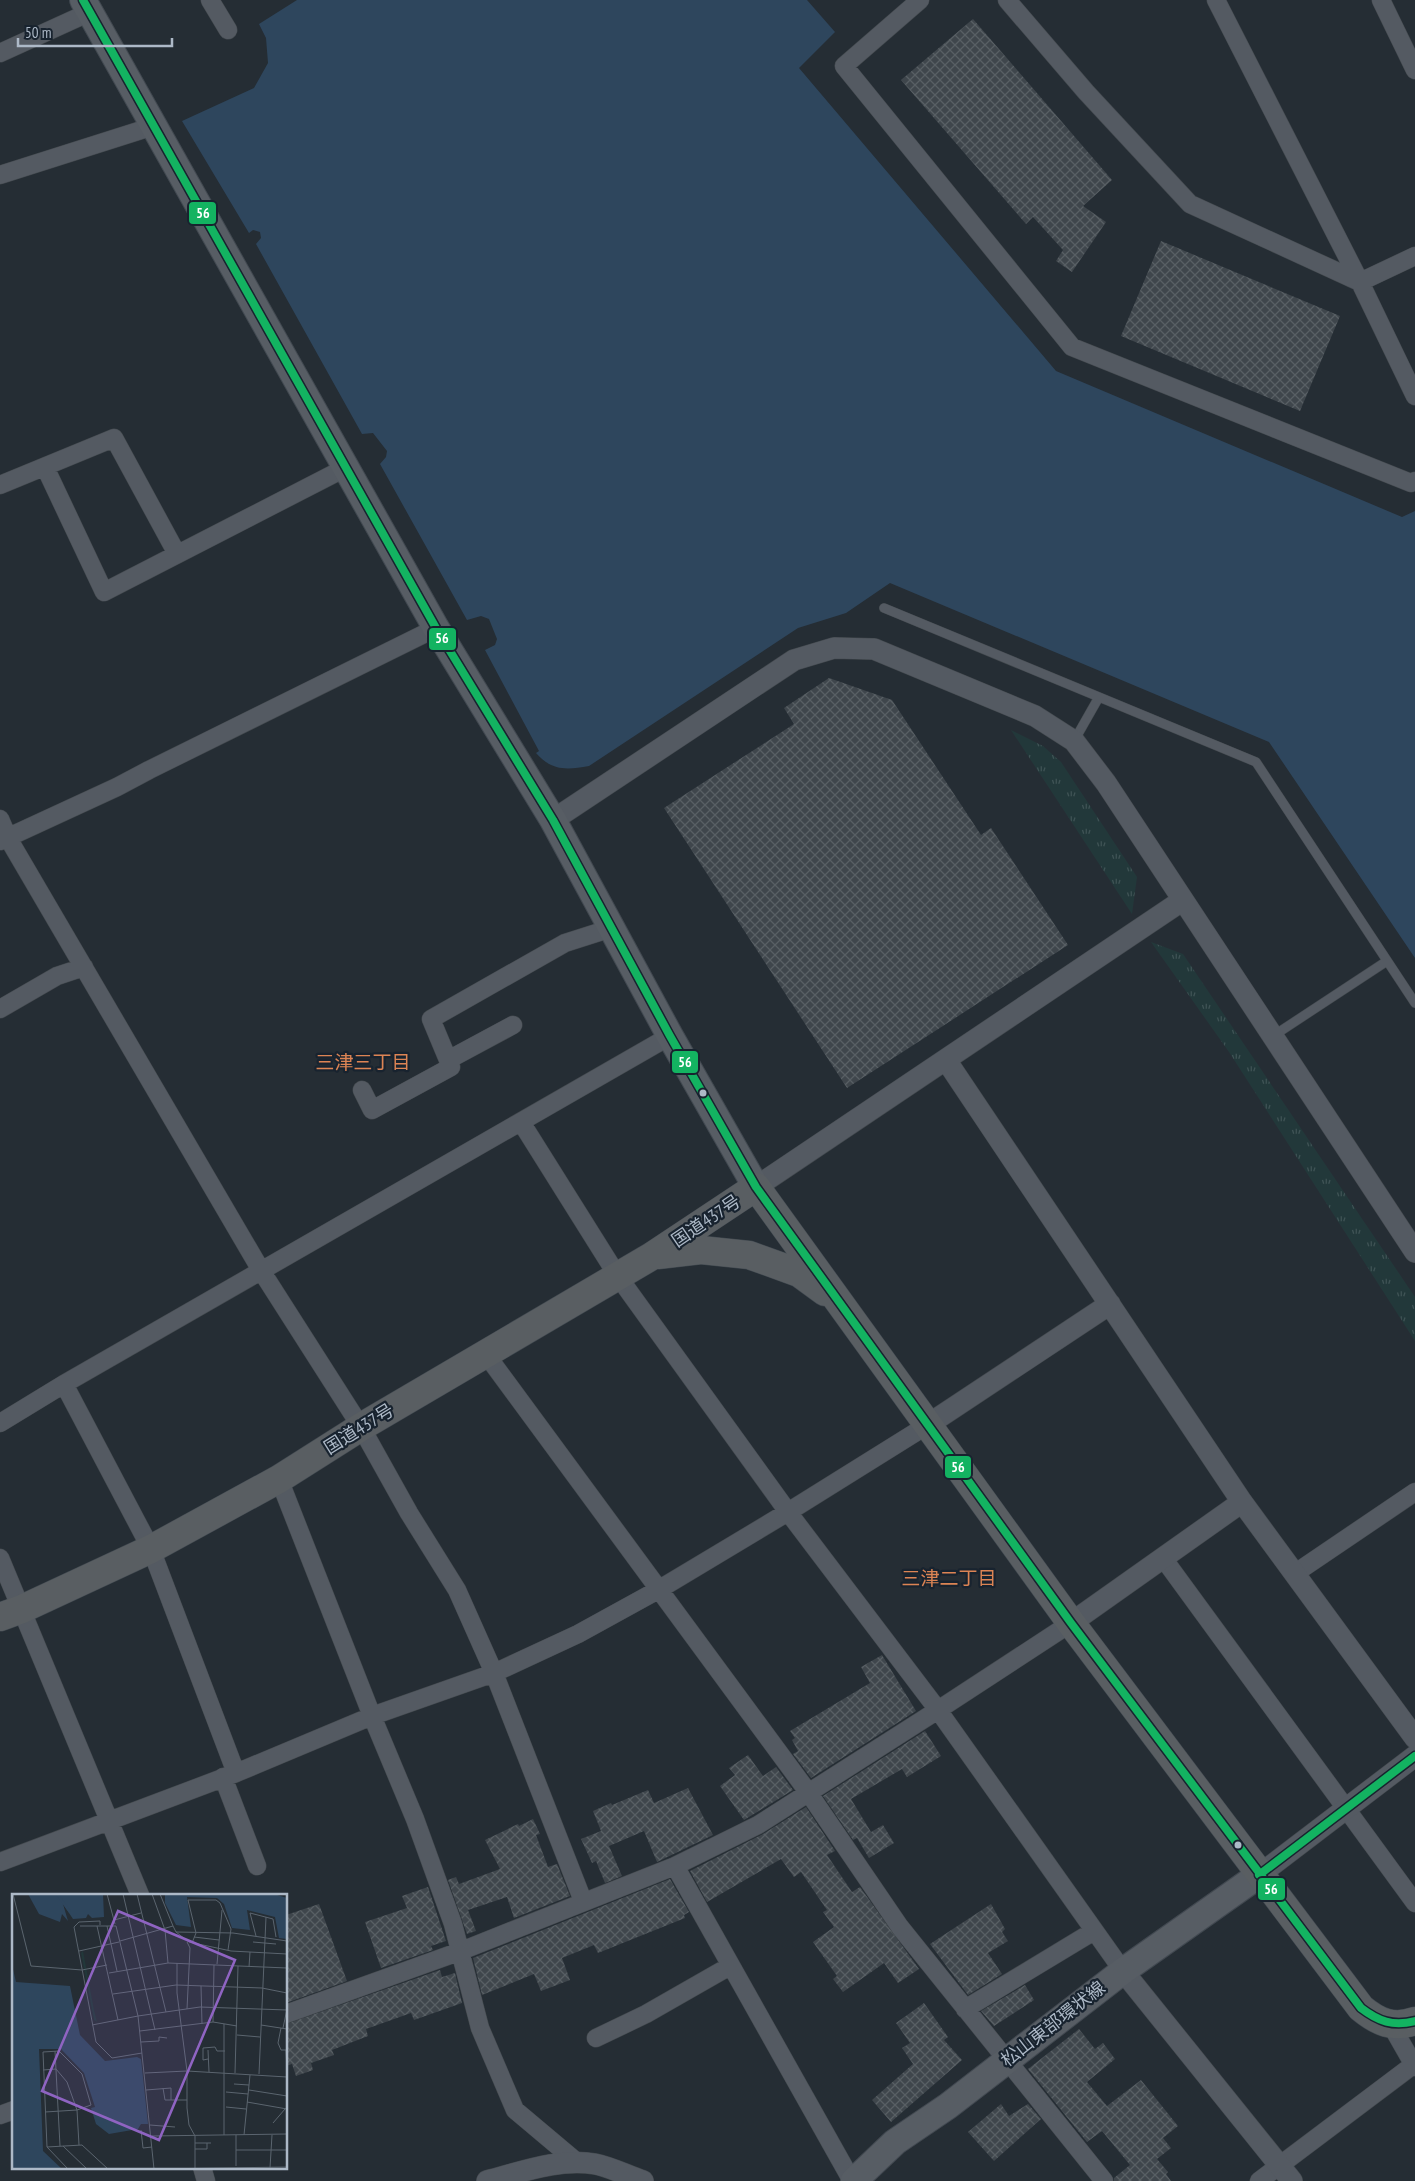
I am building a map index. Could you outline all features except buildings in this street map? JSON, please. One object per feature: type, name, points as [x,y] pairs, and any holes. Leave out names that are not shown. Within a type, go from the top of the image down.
[{"type":"highway","name":"国道437号","points":[[11,1613],[151,1549],[279,1479],[361,1427],[652,1256],[756,1187],[1071,1623],[1361,2008],[1374,2019],[1403,2023]]},
{"type":"highway","points":[[652,1256],[701,1250],[749,1255],[800,1273],[840,1304]]},
{"type":"main road","points":[[86,6],[436,628],[553,820],[670,1036],[756,1187]]},
{"type":"main road","name":"松山東部環状線","points":[[853,2181],[895,2142],[948,2106],[1123,1970],[1259,1875]]},
{"type":"street","points":[[210,0],[228,30]]},
{"type":"street","points":[[920,0],[844,66],[1072,347],[1411,483],[1415,482]]},
{"type":"street","points":[[1007,0],[1086,92],[1190,204],[1360,282],[1415,256]]},
{"type":"street","points":[[1216,0],[1360,282],[1415,396]]},
{"type":"street","points":[[1381,0],[1415,70]]},
{"type":"street","points":[[0,53],[86,6]]},
{"type":"street","points":[[0,176],[154,126]]},
{"type":"street","points":[[0,485],[114,438],[177,554]]},
{"type":"street","points":[[45,467],[104,592],[347,467]]},
{"type":"street","points":[[4,839],[117,787],[436,628]]},
{"type":"street","points":[[553,820],[794,660],[834,648],[874,649],[1035,716],[1074,741],[1106,783],[1415,1252]]},
{"type":"street","points":[[0,819],[4,839],[84,967],[262,1272],[361,1427],[409,1513],[457,1590],[494,1673],[583,1902]]},
{"type":"street","points":[[756,1187],[1183,900]]},
{"type":"street","points":[[362,1090],[372,1110],[451,1067],[431,1020],[565,942],[612,928]]},
{"type":"street","points":[[0,1009],[57,976],[84,967]]},
{"type":"street","points":[[448,1060],[513,1025]]},
{"type":"street","points":[[0,1423],[64,1384],[670,1036]]},
{"type":"street","points":[[946,1060],[1242,1502],[1415,1738]]},
{"type":"street","points":[[521,1122],[617,1275],[788,1512],[938,1710],[1123,1970],[1292,2181]]},
{"type":"street","points":[[0,1862],[229,1775],[372,1716],[494,1673],[578,1634],[658,1590],[788,1512],[929,1424],[1110,1304]]},
{"type":"street","points":[[485,1353],[808,1792],[900,1926],[1006,2061],[1104,2181]]},
{"type":"street","points":[[64,1384],[151,1549],[229,1775],[257,1866]]},
{"type":"street","points":[[279,1479],[372,1716],[415,1819],[453,1924],[480,2028],[515,2110],[578,2163]]},
{"type":"street","points":[[1294,1574],[1415,1492]]},
{"type":"street","points":[[288,2013],[461,1951],[675,1866],[758,1825],[1071,1623],[1242,1502]]},
{"type":"street","points":[[0,1558],[11,1613],[110,1819],[140,1894]]},
{"type":"street","points":[[1163,1558],[1415,1903]]},
{"type":"street","points":[[1259,1875],[1415,1756]]},
{"type":"street","points":[[675,1866],[853,2181]]},
{"type":"street","points":[[965,2009],[1094,1931]]},
{"type":"street","points":[[596,2038],[646,2014],[730,1966]]},
{"type":"street","points":[[1259,2181],[1279,2164],[1414,2066],[1403,2023]]},
{"type":"street","points":[[0,2115],[12,2111]]},
{"type":"street","points":[[488,2181],[520,2177],[549,2165],[578,2163],[596,2164],[643,2181]]},
{"type":"street","points":[[202,2168],[206,2181]]},
{"type":"lane","points":[[884,608],[1256,762],[1415,1003]]},
{"type":"lane","points":[[1074,741],[1100,697]]},
{"type":"lane","points":[[1273,1036],[1387,961]]},
{"type":"green space","points":[[1011,730],[1043,746],[1061,762],[1137,877],[1132,914]]},
{"type":"green space","points":[[1151,942],[1183,954],[1415,1297],[1415,1341],[1229,1052]]},
{"type":"water","points":[[297,0],[807,0],[835,32],[799,68],[1056,371],[1402,517],[1415,511],[1415,958],[1269,742],[890,583],[846,613],[798,628],[589,766],[560,768],[542,759],[536,753],[539,751],[485,650],[495,645],[497,639],[489,619],[481,616],[467,620],[380,464],[386,457],[387,451],[373,433],[362,434],[256,244],[261,238],[260,232],[253,230],[249,233],[182,121],[254,88],[268,63],[266,38],[259,24]]},
{"type":"transit line","name":"56","points":[[83,0],[436,628],[553,820],[670,1036],[756,1187],[1071,1623],[1361,2008],[1386,2022],[1407,2023],[1415,2021]]},
{"type":"transit line","name":"56","points":[[1259,1875],[1415,1756]]},
{"type":"district","name":"三津三丁目","points":[[363,1062]]},
{"type":"district","name":"三津二丁目","points":[[949,1578]]}]
